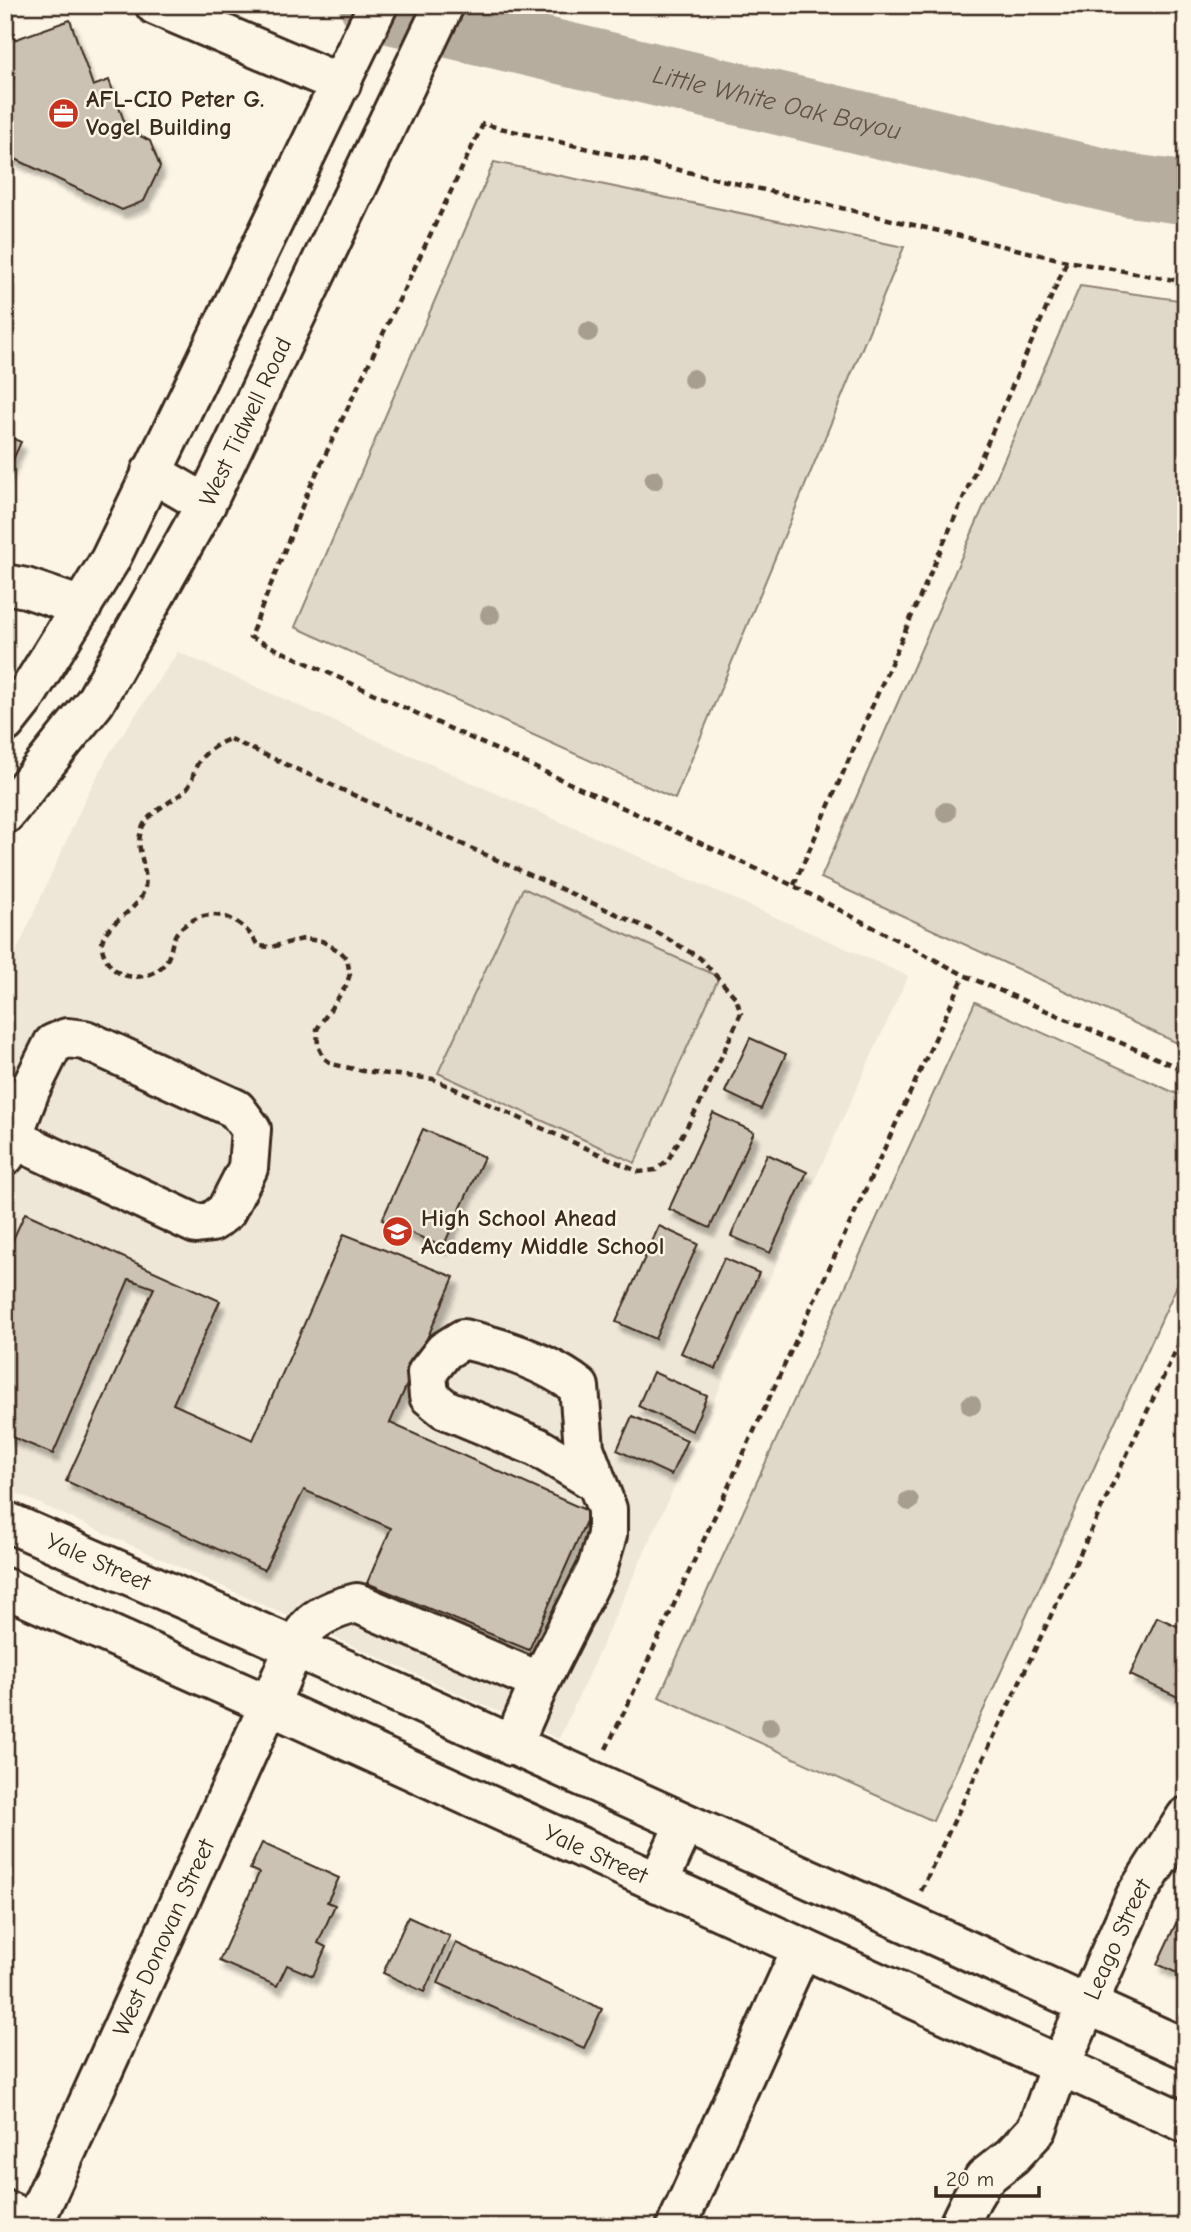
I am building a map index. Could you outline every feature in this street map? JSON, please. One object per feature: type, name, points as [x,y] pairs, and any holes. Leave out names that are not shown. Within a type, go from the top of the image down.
[{"type":"main road","points":[[155,5],[348,68]]},
{"type":"main road","points":[[5,723],[24,699],[110,560],[378,5]]},
{"type":"main road","name":"West Tidwell Road","points":[[5,836],[14,803],[95,702],[206,504],[444,5]]},
{"type":"main road","points":[[151,472],[206,504]]},
{"type":"main road","points":[[5,584],[26,588],[82,607]]},
{"type":"main road","points":[[67,1038],[85,1040],[236,1109],[251,1129],[248,1168],[226,1211],[212,1222],[196,1224],[9,1147],[30,1090],[53,1044],[67,1038]]},
{"type":"main road","points":[[512,1746],[540,1682],[597,1569],[607,1535],[607,1509],[584,1448],[579,1387],[561,1373],[482,1343],[463,1339],[444,1352],[427,1373],[429,1396],[445,1409],[537,1447],[597,1483]]},
{"type":"main road","name":"Yale Street","points":[[5,1521],[296,1648],[1186,2049]]},
{"type":"main road","name":"Yale Street","points":[[5,1588],[269,1705],[1186,2123]]},
{"type":"main road","name":"West Donovan Street","points":[[24,2220],[296,1648],[311,1624],[330,1611],[357,1603],[540,1682]]},
{"type":"main road","name":"Leago Street","points":[[958,2227],[984,2178],[1012,2156],[1037,2129],[1060,2066],[1136,1895],[1186,1817]]},
{"type":"main road","points":[[658,1883],[685,1824]]},
{"type":"main road","points":[[677,2227],[802,1948]]},
{"type":"path","points":[[1186,282],[1067,261],[483,124],[309,489],[250,637],[794,886],[964,975],[1186,1071]]},
{"type":"path","points":[[794,886],[1067,261]]},
{"type":"path","points":[[230,739],[656,932],[700,958],[736,998],[741,1013],[703,1098],[668,1160],[656,1170],[639,1172],[433,1079],[363,1071],[332,1064],[324,1058],[318,1046],[317,1030],[346,986],[350,974],[347,959],[341,952],[322,941],[303,939],[271,947],[258,946],[241,923],[214,915],[195,919],[179,930],[172,940],[167,961],[161,969],[152,974],[135,977],[122,975],[111,968],[103,955],[102,942],[106,930],[133,907],[145,889],[146,876],[138,844],[141,828],[148,818],[187,789],[201,760],[216,744],[230,739]]},
{"type":"path","points":[[590,1781],[964,975]]},
{"type":"path","points":[[906,1924],[1186,1329]]},
{"type":"shaded area","points":[[494,162],[904,247],[675,799],[295,627]]},
{"type":"shaded area","points":[[1080,286],[1186,301],[1186,1047],[821,878]]},
{"type":"shaded area","name":"High School Ahead Academy Middle School","points":[[178,652],[908,976],[559,1739],[5,1488],[5,977],[88,793],[110,753]]},
{"type":"shaded area","points":[[523,888],[719,977],[635,1163],[438,1073]]},
{"type":"shaded area","points":[[975,1002],[1186,1098],[1186,1266],[933,1821],[659,1697]]},
{"type":"building","name":"AFL-CIO Peter G. Vogel Building","points":[[70,20],[93,86],[109,80],[127,129],[150,141],[160,167],[144,201],[122,210],[5,154],[5,96],[14,78],[5,52],[5,43]]},
{"type":"building","points":[[5,435],[21,442],[5,477]]},
{"type":"building","points":[[750,1038],[786,1054],[761,1109],[725,1092]]},
{"type":"building","points":[[713,1113],[754,1132],[710,1228],[669,1209]]},
{"type":"building","points":[[423,1129],[484,1157],[443,1247],[382,1220]]},
{"type":"building","points":[[767,1154],[807,1172],[770,1253],[731,1236]]},
{"type":"building","points":[[25,1213],[220,1301],[173,1404],[253,1440],[344,1234],[454,1277],[390,1423],[590,1512],[529,1650],[367,1583],[391,1528],[304,1490],[264,1570],[66,1481],[154,1288],[129,1279],[53,1454],[5,1434],[5,1257]]},
{"type":"building","points":[[659,1226],[698,1244],[655,1339],[616,1322]]},
{"type":"building","points":[[724,1258],[759,1273],[716,1369],[681,1353]]},
{"type":"building","points":[[653,1372],[707,1396],[692,1431],[638,1406]]},
{"type":"building","points":[[632,1416],[687,1440],[671,1475],[617,1450]]},
{"type":"building","points":[[1157,1617],[1186,1630],[1186,1687],[1180,1698],[1130,1675]]},
{"type":"building","points":[[262,1843],[339,1878],[327,1902],[335,1905],[318,1943],[326,1947],[313,1976],[287,1965],[277,1986],[219,1961],[259,1873],[250,1869]]},
{"type":"building","points":[[1186,1902],[1186,1977],[1157,1964]]},
{"type":"building","points":[[408,1917],[450,1936],[424,1992],[383,1973]]},
{"type":"building","points":[[456,1943],[602,2009],[584,2048],[438,1983]]},
{"type":"waterway","name":"Little White Oak Bayou","points":[[371,5],[388,12],[1127,185],[1186,193]]},
{"type":"place","name":"AFL-CIO Peter G. Vogel Building","points":[[63,113]]},
{"type":"place","name":"High School Ahead Academy Middle School","points":[[398,1232]]}]
